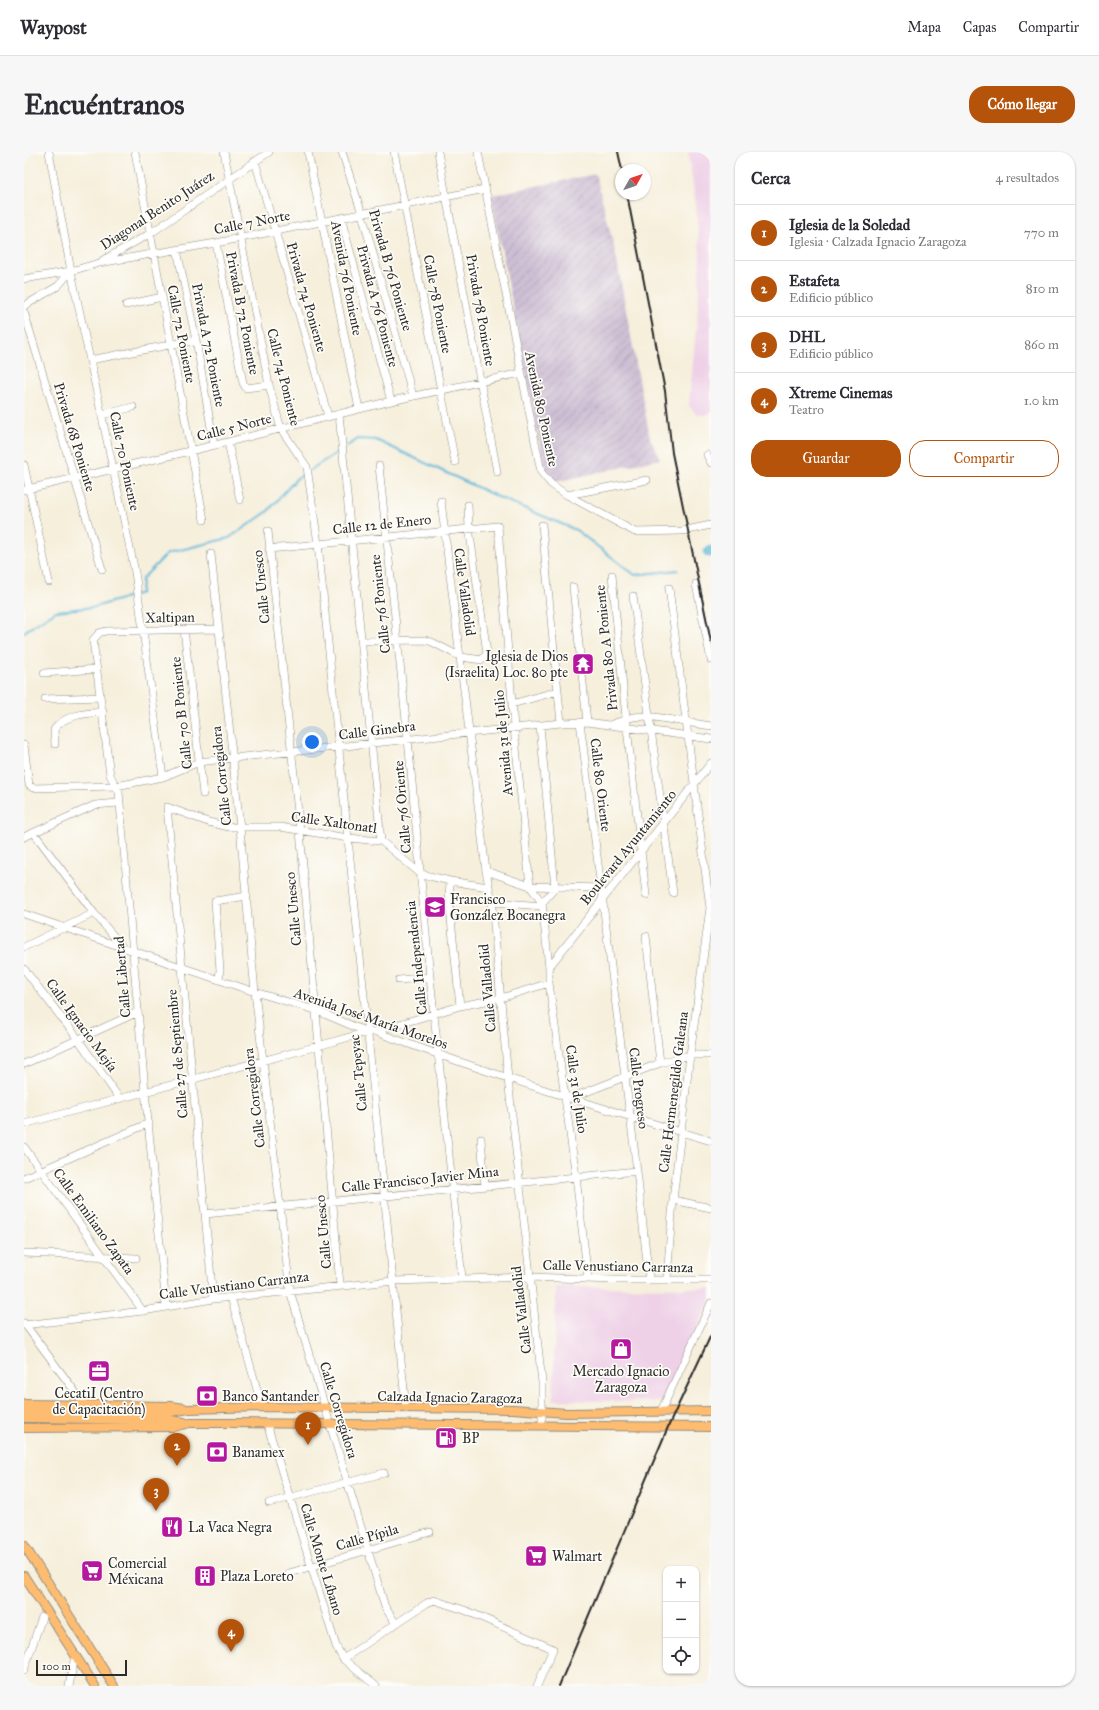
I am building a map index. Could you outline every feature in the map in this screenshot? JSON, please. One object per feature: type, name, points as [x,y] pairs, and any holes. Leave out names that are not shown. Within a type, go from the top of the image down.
[{"type":"main road","name":"Calzada Ignacio Zaragoza","points":[[24,1404],[171,1406],[189,1409]]},
{"type":"main road","name":"Calzada Ignacio Zaragoza","points":[[24,1418],[132,1416],[189,1409],[262,1408],[513,1409],[566,1413],[711,1411]]},
{"type":"main road","name":"Calzada Ignacio Zaragoza","points":[[24,1411],[132,1416],[171,1420],[190,1424]]},
{"type":"main road","points":[[545,1425],[553,1419],[566,1413]]},
{"type":"main road","name":"Calzada Ignacio Zaragoza","points":[[24,1428],[173,1427],[190,1424],[711,1427]]},
{"type":"main road","points":[[24,1546],[114,1686]]},
{"type":"main road","points":[[24,1576],[95,1686]]},
{"type":"street","name":"Calle 70 Poniente","points":[[49,152],[71,271],[135,572],[163,777]]},
{"type":"street","name":"Calle 72 Poniente","points":[[135,152],[204,520]]},
{"type":"street","name":"Calle 74 Poniente","points":[[224,152],[269,385],[281,429],[307,467],[318,544],[338,747]]},
{"type":"street","name":"Diagonal Benito Juárez","points":[[99,263],[151,232],[269,152]]},
{"type":"street","name":"Avenida 76 Poniente","points":[[308,152],[359,409]]},
{"type":"street","name":"Privada B 76 Poniente","points":[[342,152],[362,214],[413,396]]},
{"type":"street","name":"Calle 78 Poniente","points":[[394,152],[455,462]]},
{"type":"street","name":"Privada 78 Poniente","points":[[438,152],[497,472]]},
{"type":"street","name":"Avenida 80 Poniente","points":[[478,152],[484,189],[541,472],[551,484],[567,495],[635,532],[682,531],[711,525]]},
{"type":"street","name":"Privada 74 Poniente","points":[[255,161],[328,416]]},
{"type":"street","name":"Calle 7 Norte","points":[[24,279],[71,271],[99,263],[216,243],[484,189]]},
{"type":"street","name":"Privada A 76 Poniente","points":[[341,218],[391,401]]},
{"type":"street","name":"Privada B 72 Poniente","points":[[216,243],[243,383],[246,388],[269,385]]},
{"type":"street","name":"Privada A 72 Poniente","points":[[177,250],[196,340],[214,445]]},
{"type":"street","points":[[24,306],[58,286],[71,271]]},
{"type":"street","points":[[126,305],[162,297]]},
{"type":"street","name":"Privada 68 Poniente","points":[[24,312],[102,569]]},
{"type":"street","points":[[90,360],[196,340]]},
{"type":"street","name":"Calle 5 Norte","points":[[26,489],[228,442],[391,401],[521,373]]},
{"type":"street","points":[[102,415],[133,408]]},
{"type":"street","points":[[339,414],[373,742],[381,841]]},
{"type":"street","points":[[228,442],[240,500]]},
{"type":"street","points":[[707,455],[711,463]]},
{"type":"street","points":[[24,465],[26,489],[50,582]]},
{"type":"street","name":"Calle 76 Poniente","points":[[379,466],[396,640],[408,739]]},
{"type":"street","points":[[567,495],[647,480]]},
{"type":"street","name":"Calle Valladolid","points":[[441,501],[488,887],[492,902],[508,1079],[529,1277],[542,1382],[545,1425]]},
{"type":"street","points":[[362,641],[425,640],[432,642],[460,657],[482,660],[487,653],[469,528],[468,505]]},
{"type":"street","points":[[542,525],[561,723]]},
{"type":"street","name":"Calle 12 de Enero","points":[[269,549],[444,530],[498,526]]},
{"type":"street","name":"Avenida 31 de Julio","points":[[498,526],[514,728],[530,886]]},
{"type":"street","name":"Calle Unesco","points":[[268,531],[300,831],[340,1285]]},
{"type":"street","name":"Calle Corregidora","points":[[211,554],[247,896],[262,1061],[290,1291],[385,1607],[396,1624]]},
{"type":"street","name":"Privada 80 A Poniente","points":[[612,575],[627,728],[646,895]]},
{"type":"street","points":[[696,584],[711,660]]},
{"type":"street","name":"Calle 80 Oriente","points":[[573,587],[584,722],[603,899]]},
{"type":"street","name":"Calle Hermenegildo Galeana","points":[[666,1279],[673,1200],[690,1055],[709,926],[710,908],[693,785],[669,588]]},
{"type":"street","points":[[633,596],[673,893]]},
{"type":"street","name":"Calle 70 B Poniente","points":[[184,629],[202,794]]},
{"type":"street","name":"Xaltipan","points":[[94,648],[93,640],[99,633],[122,630],[142,631],[218,629]]},
{"type":"street","name":"Calle Libertad","points":[[94,648],[110,775],[119,792],[118,803],[166,1306]]},
{"type":"street","points":[[44,673],[97,669]]},
{"type":"street","points":[[512,704],[558,691]]},
{"type":"street","points":[[45,699],[100,697]]},
{"type":"street","points":[[55,744],[54,730],[59,724],[74,717],[89,713],[103,712]]},
{"type":"street","name":"Calle Ginebra","points":[[612,724],[633,717],[648,716],[711,726]]},
{"type":"street","name":"Calle Ginebra","points":[[24,746],[29,785],[33,788],[116,786],[163,777],[199,762],[373,742],[561,723],[584,722],[612,724],[627,728],[711,739]]},
{"type":"street","points":[[492,902],[542,904],[555,888],[540,726]]},
{"type":"street","name":"Calle 76 Oriente","points":[[408,739],[421,874]]},
{"type":"street","name":"Calle Tepeyac","points":[[338,747],[406,1409]]},
{"type":"street","name":"Boulevard Ayuntamiento","points":[[549,967],[642,853],[711,763]]},
{"type":"street","points":[[24,837],[95,805],[118,803]]},
{"type":"street","name":"Calle Xaltonatl","points":[[167,807],[208,822],[240,828],[269,826],[348,838],[381,841],[421,874],[450,881],[488,887]]},
{"type":"street","name":"Calle 27 de Septiembre","points":[[167,807],[213,1299]]},
{"type":"street","points":[[34,833],[94,913],[122,946]]},
{"type":"street","points":[[486,871],[530,886],[555,888],[601,888]]},
{"type":"street","name":"Calle Independencia","points":[[421,874],[438,1056],[462,1278]]},
{"type":"street","points":[[450,881],[450,900],[460,1006]]},
{"type":"street","name":"Calle 31 de Julio","points":[[530,886],[542,904],[549,967],[549,983],[568,1097],[588,1279]]},
{"type":"street","points":[[219,980],[220,970],[215,902],[247,896]]},
{"type":"street","name":"Calle Progreso","points":[[603,899],[649,1280]]},
{"type":"street","points":[[24,947],[94,913]]},
{"type":"street","name":"Avenida José María Morelos","points":[[24,914],[255,992],[315,1010],[367,1032],[376,1032],[438,1056],[711,1141]]},
{"type":"street","points":[[646,936],[660,1062]]},
{"type":"street","name":"Calle Ignacio Mejía","points":[[24,969],[78,1039],[119,1098]]},
{"type":"street","points":[[399,980],[430,977]]},
{"type":"street","points":[[376,1032],[460,1006],[501,998],[549,983]]},
{"type":"street","points":[[24,1064],[138,1012]]},
{"type":"street","points":[[24,1124],[367,1032]]},
{"type":"street","points":[[568,1097],[625,1077],[660,1062],[690,1055],[711,1055]]},
{"type":"street","points":[[24,1178],[149,1123]]},
{"type":"street","points":[[481,1139],[485,1186]]},
{"type":"street","name":"Calle Emiliano Zapata","points":[[24,1147],[143,1310]]},
{"type":"street","name":"Calle Francisco Javier Mina","points":[[205,1214],[333,1200],[453,1190],[637,1171]]},
{"type":"street","points":[[673,1200],[711,1208]]},
{"type":"street","points":[[24,1253],[136,1258]]},
{"type":"street","name":"Calle Venustiano Carranza","points":[[24,1324],[143,1310],[213,1299],[340,1285],[393,1281],[529,1277],[711,1280]]},
{"type":"street","points":[[231,1297],[262,1408]]},
{"type":"street","points":[[660,1411],[711,1303]]},
{"type":"street","points":[[24,1324],[84,1405]]},
{"type":"street","name":"Calle Monte Líbano","points":[[267,1424],[310,1567],[336,1646],[343,1659],[376,1686]]},
{"type":"street","points":[[269,1503],[384,1473]]},
{"type":"street","name":"Calle Pípila","points":[[289,1573],[430,1532]]},
{"type":"street","points":[[343,1659],[434,1600],[467,1611],[553,1649],[537,1686]]},
{"type":"street","points":[[24,1670],[42,1617]]},
{"type":"street","points":[[69,1686],[74,1661]]},
{"type":"shaded area","points":[[688,152],[711,152],[711,413],[704,415],[695,413],[689,405],[698,309],[700,254],[696,204]]},
{"type":"shaded area","points":[[596,174],[615,251],[650,438],[660,459],[555,482],[545,471],[491,195]]},
{"type":"shaded area","name":"Mercado Ignacio Zaragoza","points":[[556,1287],[711,1288],[711,1298],[663,1402],[553,1400]]},
{"type":"waterway","points":[[310,470],[358,439],[376,440],[498,497],[576,530],[635,575],[678,570]]},
{"type":"waterway","points":[[24,632],[56,611],[95,607],[141,593],[142,579],[168,553],[229,538],[267,512],[297,478],[306,473]]},
{"type":"railway","points":[[618,152],[621,164]]},
{"type":"railway","points":[[628,200],[665,391],[672,453],[711,642]]},
{"type":"railway","points":[[559,1686],[668,1427],[711,1335]]},
{"type":"place","name":"Iglesia de Dios (Israelita) Loc. 80 pte","points":[[583,664]]},
{"type":"place","name":"Francisco González Bocanegra","points":[[435,907]]},
{"type":"place","name":"Mercado Ignacio Zaragoza","points":[[621,1349]]},
{"type":"place","name":"CecatiI (Centro de Capacitación)","points":[[99,1371]]},
{"type":"place","name":"Banco Santander","points":[[207,1396]]},
{"type":"place","name":"BP","points":[[446,1438]]},
{"type":"place","name":"Iglesia de la Soledad","points":[[308,1445]]},
{"type":"place","name":"Banamex","points":[[217,1452]]},
{"type":"place","name":"Estafeta","points":[[177,1466]]},
{"type":"place","name":"DHL","points":[[156,1511]]},
{"type":"place","name":"La Vaca Negra","points":[[172,1527]]},
{"type":"place","name":"Walmart","points":[[536,1556]]},
{"type":"place","name":"Comercial Méxicana","points":[[92,1571]]},
{"type":"place","name":"Plaza Loreto","points":[[205,1576]]},
{"type":"place","name":"Xtreme Cinemas","points":[[231,1652]]}]
